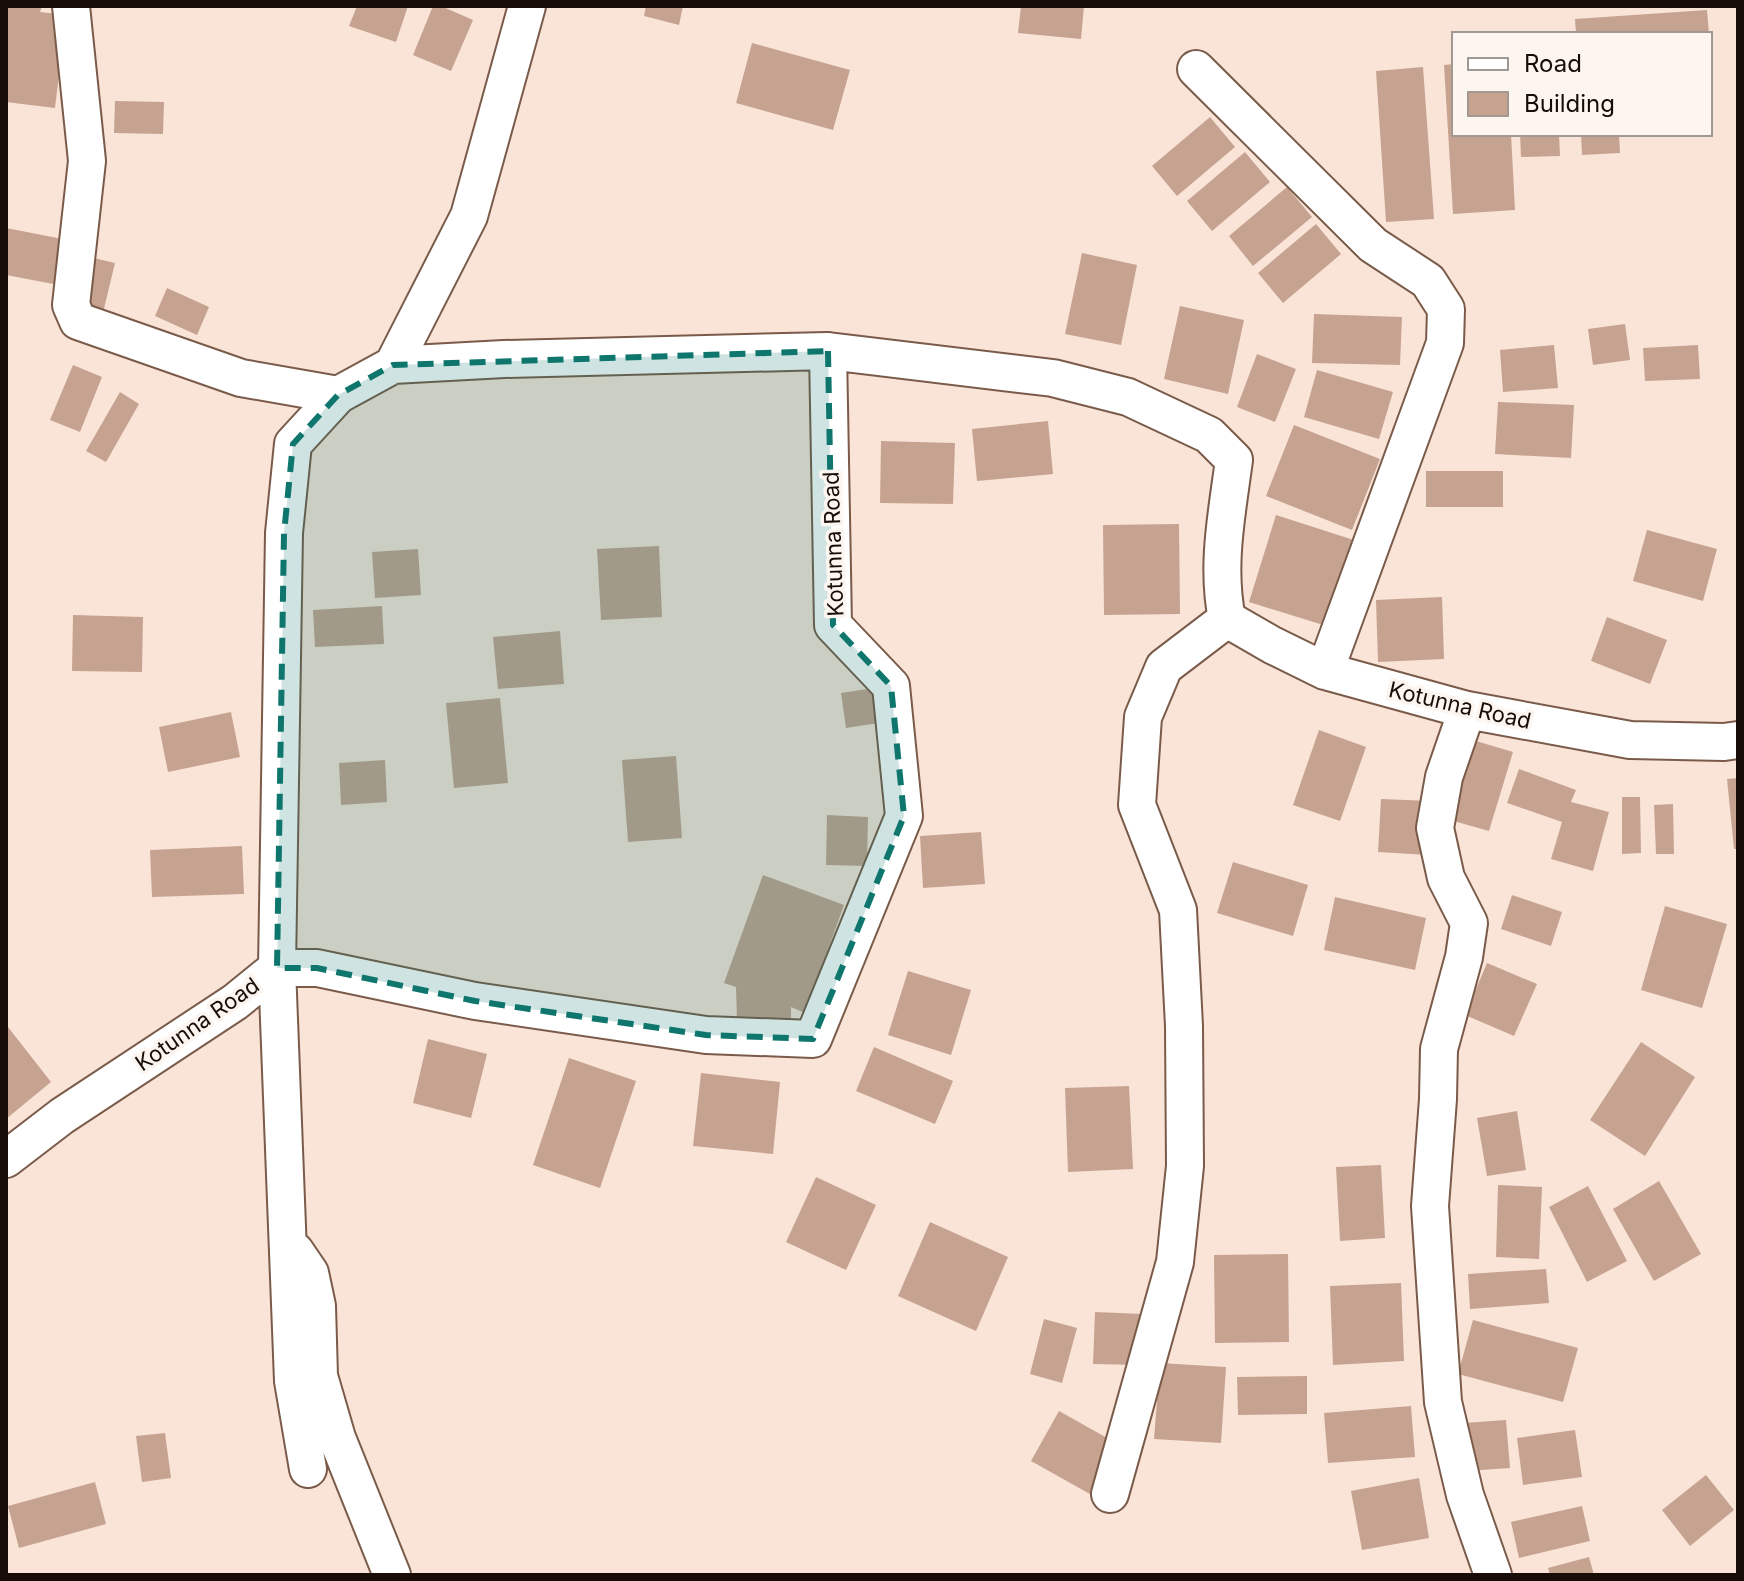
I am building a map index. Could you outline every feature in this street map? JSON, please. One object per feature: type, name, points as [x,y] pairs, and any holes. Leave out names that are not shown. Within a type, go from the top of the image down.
[{"type":"street","points":[[71,6],[87,161],[71,305],[78,321],[241,378],[338,395]]},
{"type":"street","points":[[393,365],[469,216],[527,6]]},
{"type":"street","points":[[1196,69],[1373,245],[1428,281],[1446,309],[1445,343],[1325,671]]},
{"type":"street","points":[[308,1469],[293,1381],[277,968],[284,533],[293,444],[338,395],[393,365],[504,359],[828,351],[1053,378],[1128,397],[1209,435],[1234,460],[1223,527],[1221,591],[1227,619],[1164,667],[1143,717],[1137,805],[1178,910],[1184,1026],[1185,1166],[1175,1262],[1110,1494]]},
{"type":"street","name":"Kotunna Road","points":[[6,1159],[62,1116],[235,1002],[277,968],[317,968],[475,1001],[706,1035],[813,1039],[904,816],[891,686],[833,625],[828,351]]},
{"type":"street","name":"Kotunna Road","points":[[1227,619],[1325,671],[1467,710],[1630,740],[1738,740]]},
{"type":"street","points":[[1467,710],[1444,777],[1435,828],[1446,878],[1469,923],[1464,957],[1439,1049],[1430,1206],[1443,1402],[1465,1495],[1493,1575]]},
{"type":"street","points":[[289,1243],[310,1273],[317,1306],[319,1376],[337,1438],[392,1575]]},
{"type":"highlighted area","points":[[828,351],[833,625],[891,686],[904,816],[813,1039],[706,1035],[475,1001],[317,968],[277,968],[284,533],[293,444],[338,395],[393,365]]},
{"type":"building","points":[[6,6],[42,6],[40,12],[66,15],[55,108],[6,102]]},
{"type":"building","points":[[357,6],[408,6],[396,42],[349,26]]},
{"type":"building","points":[[433,6],[441,6],[473,20],[451,71],[413,55]]},
{"type":"building","points":[[646,6],[683,6],[679,25],[644,16]]},
{"type":"building","points":[[1021,6],[1084,6],[1081,39],[1018,33]]},
{"type":"building","points":[[1707,10],[1709,32],[1576,32],[1575,19]]},
{"type":"building","points":[[752,43],[850,70],[833,130],[736,103]]},
{"type":"building","points":[[1452,64],[1452,136],[1511,136],[1515,210],[1453,214],[1444,65]]},
{"type":"building","points":[[1423,67],[1434,219],[1386,222],[1376,71]]},
{"type":"building","points":[[115,101],[164,102],[163,134],[114,133]]},
{"type":"building","points":[[1210,117],[1235,147],[1177,196],[1152,166]]},
{"type":"building","points":[[1520,136],[1559,136],[1560,156],[1521,157]]},
{"type":"building","points":[[1581,136],[1619,136],[1620,153],[1582,155]]},
{"type":"building","points":[[1245,152],[1270,182],[1212,231],[1187,201]]},
{"type":"building","points":[[1287,187],[1312,217],[1253,266],[1229,236]]},
{"type":"building","points":[[1316,224],[1341,254],[1283,303],[1258,273]]},
{"type":"building","points":[[6,228],[73,241],[64,286],[6,275]]},
{"type":"building","points":[[1082,253],[1137,265],[1121,345],[1065,334]]},
{"type":"building","points":[[89,257],[115,263],[102,317],[76,311]]},
{"type":"building","points":[[167,288],[209,307],[197,335],[155,316]]},
{"type":"building","points":[[1180,306],[1244,320],[1228,394],[1164,379]]},
{"type":"building","points":[[1314,314],[1402,317],[1400,365],[1312,363]]},
{"type":"building","points":[[1625,324],[1630,360],[1593,365],[1588,329]]},
{"type":"building","points":[[1554,345],[1558,388],[1503,392],[1500,350]]},
{"type":"building","points":[[1698,345],[1700,379],[1645,381],[1643,348]]},
{"type":"building","points":[[1257,354],[1296,369],[1275,422],[1237,407]]},
{"type":"building","points":[[73,365],[102,377],[80,432],[50,420]]},
{"type":"building","points":[[1317,370],[1393,392],[1379,439],[1304,417]]},
{"type":"building","points":[[120,392],[139,404],[106,462],[86,451]]},
{"type":"building","points":[[1498,402],[1574,405],[1571,458],[1495,454]]},
{"type":"building","points":[[1048,421],[1053,474],[977,481],[972,429]]},
{"type":"building","points":[[1294,425],[1380,459],[1352,530],[1266,496]]},
{"type":"building","points":[[881,441],[955,443],[953,504],[880,503]]},
{"type":"building","points":[[1426,471],[1503,471],[1503,507],[1426,507]]},
{"type":"building","points":[[1276,515],[1363,543],[1336,629],[1249,602]]},
{"type":"building","points":[[1179,524],[1180,614],[1104,615],[1103,525]]},
{"type":"building","points":[[1647,530],[1717,549],[1703,601],[1633,581]]},
{"type":"building","points":[[659,546],[662,617],[601,620],[597,549]]},
{"type":"building","points":[[418,549],[421,595],[375,598],[372,552]]},
{"type":"building","points":[[1442,597],[1444,659],[1378,662],[1376,600]]},
{"type":"building","points":[[382,606],[384,644],[315,647],[313,610]]},
{"type":"building","points":[[73,615],[143,617],[142,672],[72,671]]},
{"type":"building","points":[[1607,617],[1667,640],[1650,684],[1591,661]]},
{"type":"building","points":[[560,631],[564,684],[498,689],[493,637]]},
{"type":"building","points":[[880,687],[885,722],[846,728],[841,693]]},
{"type":"building","points":[[500,698],[508,783],[454,788],[446,703]]},
{"type":"building","points":[[231,712],[240,757],[168,772],[159,727]]},
{"type":"building","points":[[1319,730],[1366,747],[1340,821],[1293,805]]},
{"type":"building","points":[[1466,738],[1513,752],[1489,831],[1443,818]]},
{"type":"building","points":[[676,756],[682,838],[628,842],[622,760]]},
{"type":"building","points":[[385,760],[387,802],[341,805],[339,763]]},
{"type":"building","points":[[1519,769],[1576,790],[1571,802],[1609,812],[1593,871],[1551,859],[1562,822],[1507,803]]},
{"type":"building","points":[[1738,778],[1738,849],[1734,849],[1727,779]]},
{"type":"building","points":[[1622,797],[1640,797],[1641,853],[1622,854]]},
{"type":"building","points":[[1381,799],[1431,801],[1428,855],[1378,852]]},
{"type":"building","points":[[1673,804],[1674,854],[1656,854],[1654,805]]},
{"type":"building","points":[[827,815],[868,817],[867,866],[826,865]]},
{"type":"building","points":[[981,832],[985,884],[923,888],[920,836]]},
{"type":"building","points":[[242,846],[244,894],[152,897],[150,850]]},
{"type":"building","points":[[1233,862],[1308,885],[1293,936],[1217,913]]},
{"type":"building","points":[[763,875],[844,905],[805,1013],[791,1007],[791,1018],[737,1020],[736,987],[724,983]]},
{"type":"building","points":[[1512,895],[1562,912],[1551,946],[1501,929]]},
{"type":"building","points":[[1335,897],[1426,918],[1415,970],[1324,950]]},
{"type":"building","points":[[1665,906],[1727,924],[1702,1008],[1641,990]]},
{"type":"building","points":[[1487,963],[1537,984],[1514,1036],[1465,1015]]},
{"type":"building","points":[[908,971],[971,990],[951,1055],[888,1035]]},
{"type":"building","points":[[8,1027],[51,1082],[6,1119],[6,1029]]},
{"type":"building","points":[[428,1039],[487,1054],[471,1118],[413,1103]]},
{"type":"building","points":[[1641,1042],[1695,1077],[1645,1156],[1590,1120]]},
{"type":"building","points":[[874,1047],[953,1081],[935,1124],[856,1091]]},
{"type":"building","points":[[569,1058],[636,1081],[600,1188],[533,1165]]},
{"type":"building","points":[[701,1073],[780,1082],[773,1154],[693,1146]]},
{"type":"building","points":[[1129,1086],[1133,1169],[1068,1172],[1065,1088]]},
{"type":"building","points":[[1517,1111],[1526,1170],[1487,1176],[1477,1118]]},
{"type":"building","points":[[1381,1165],[1385,1238],[1340,1241],[1336,1167]]},
{"type":"building","points":[[816,1177],[876,1205],[846,1270],[786,1242]]},
{"type":"building","points":[[1659,1181],[1701,1254],[1654,1281],[1613,1209]]},
{"type":"building","points":[[1498,1185],[1542,1187],[1539,1259],[1496,1257]]},
{"type":"building","points":[[1588,1186],[1627,1261],[1587,1282],[1549,1207]]},
{"type":"building","points":[[930,1222],[1008,1257],[976,1331],[898,1296]]},
{"type":"building","points":[[1288,1254],[1289,1342],[1215,1343],[1214,1255]]},
{"type":"building","points":[[1546,1269],[1549,1303],[1470,1309],[1468,1274]]},
{"type":"building","points":[[1401,1283],[1404,1361],[1333,1365],[1330,1286]]},
{"type":"building","points":[[1095,1312],[1143,1314],[1141,1365],[1093,1364]]},
{"type":"building","points":[[1044,1319],[1077,1328],[1062,1383],[1030,1374]]},
{"type":"building","points":[[1473,1320],[1578,1348],[1563,1402],[1458,1374]]},
{"type":"building","points":[[1160,1363],[1226,1367],[1221,1443],[1154,1439]]},
{"type":"building","points":[[1307,1376],[1307,1414],[1238,1415],[1237,1377]]},
{"type":"building","points":[[1411,1406],[1415,1457],[1328,1463],[1324,1413]]},
{"type":"building","points":[[1059,1411],[1125,1448],[1097,1498],[1031,1461]]},
{"type":"building","points":[[1506,1420],[1510,1468],[1467,1471],[1464,1423]]},
{"type":"building","points":[[1575,1430],[1582,1477],[1523,1485],[1517,1438]]},
{"type":"building","points":[[165,1433],[171,1478],[142,1482],[136,1436]]},
{"type":"building","points":[[1706,1475],[1734,1510],[1690,1546],[1662,1510]]},
{"type":"building","points":[[1419,1478],[1429,1538],[1362,1550],[1351,1491]]},
{"type":"building","points":[[95,1482],[106,1524],[19,1548],[8,1506]]},
{"type":"building","points":[[1582,1506],[1590,1541],[1519,1558],[1511,1522]]},
{"type":"building","points":[[1589,1557],[1594,1575],[1550,1575],[1548,1568]]}]
